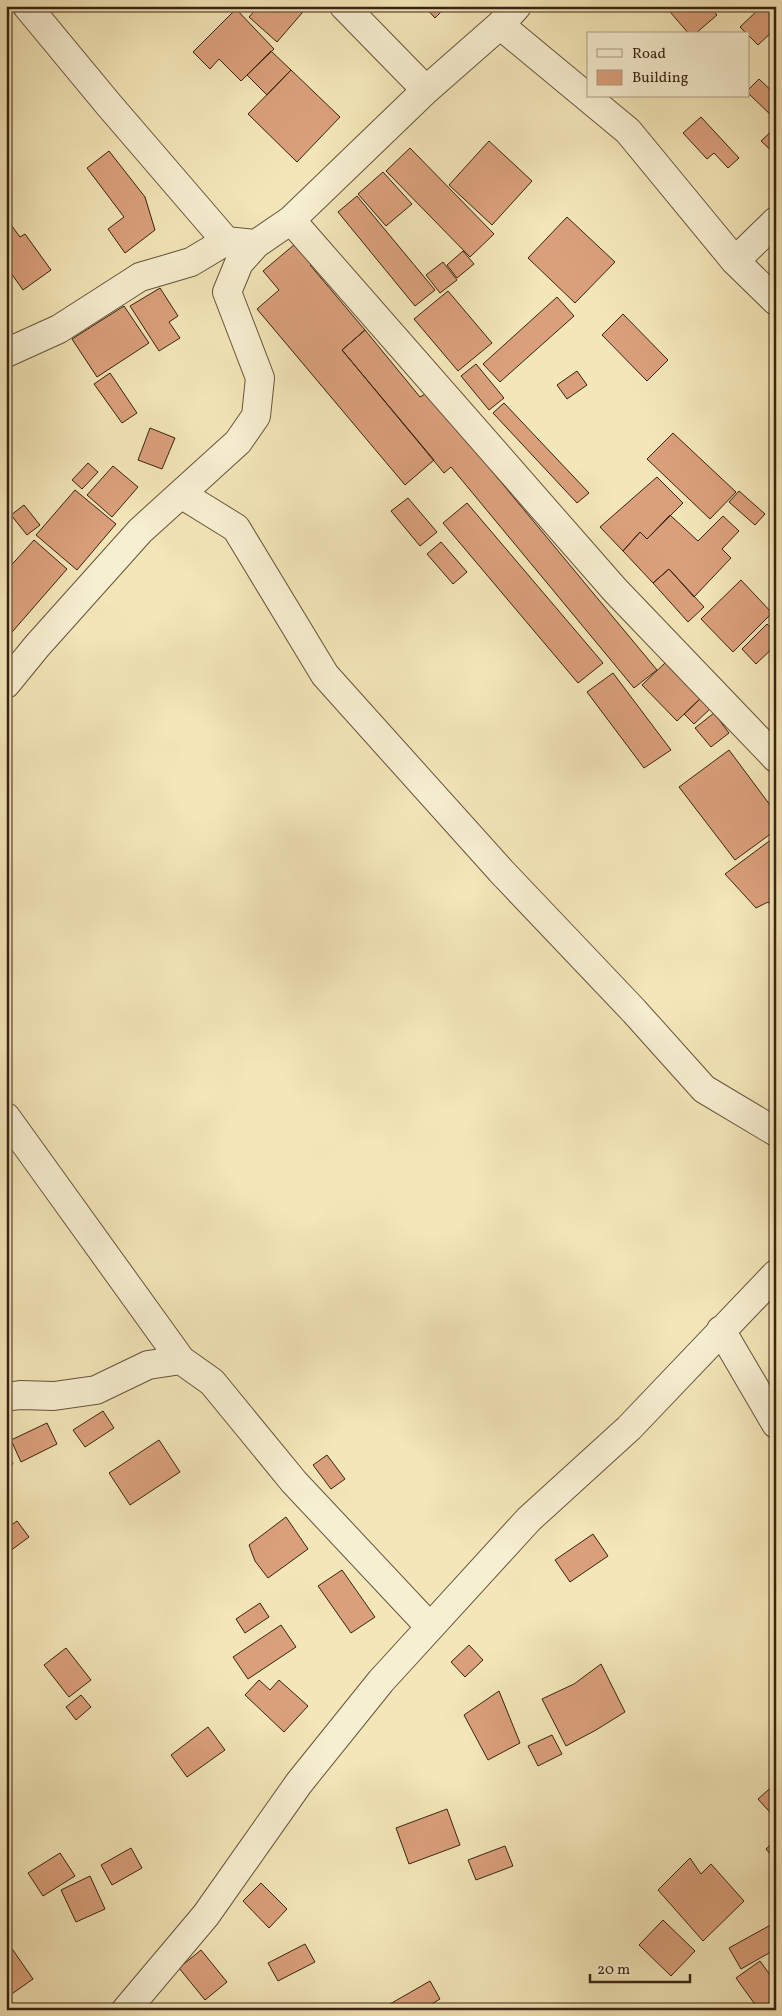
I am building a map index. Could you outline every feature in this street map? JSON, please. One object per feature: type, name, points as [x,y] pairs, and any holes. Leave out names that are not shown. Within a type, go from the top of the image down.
[{"type":"street","points":[[27,6],[108,105],[226,241]]},
{"type":"street","points":[[344,6],[426,90]]},
{"type":"street","points":[[6,684],[37,646],[140,531],[238,442],[256,416],[260,378],[227,292],[239,263],[256,244],[291,220],[426,90],[508,16],[587,92]]},
{"type":"street","points":[[594,98],[628,131],[735,261],[776,300]]},
{"type":"street","points":[[291,220],[615,590],[776,758]]},
{"type":"street","points":[[735,261],[776,220]]},
{"type":"street","points":[[6,353],[59,329],[140,277],[191,262],[226,241],[256,244]]},
{"type":"street","points":[[180,494],[236,528],[325,675],[501,871],[704,1089],[776,1132]]},
{"type":"street","points":[[6,1117],[181,1360],[212,1382],[294,1482],[430,1627]]},
{"type":"street","points":[[126,2010],[206,1915],[299,1783],[381,1681],[529,1519],[629,1428],[776,1274]]},
{"type":"street","points":[[721,1330],[776,1424]]},
{"type":"street","points":[[6,1396],[54,1396],[96,1390],[148,1365],[181,1360]]},
{"type":"building","points":[[259,6],[308,6],[277,42],[249,17]]},
{"type":"building","points":[[424,6],[447,6],[435,18]]},
{"type":"building","points":[[665,6],[709,6],[717,15],[697,32],[687,32]]},
{"type":"building","points":[[762,6],[776,6],[776,33],[774,30],[758,45],[750,37],[750,32],[745,32],[740,27]]},
{"type":"building","points":[[236,9],[274,49],[241,81],[219,59],[210,69],[193,52]]},
{"type":"building","points":[[271,51],[291,70],[267,95],[247,75]]},
{"type":"building","points":[[291,70],[340,117],[297,162],[248,114]]},
{"type":"building","points":[[759,79],[776,95],[776,120],[750,95],[750,88]]},
{"type":"building","points":[[701,117],[739,158],[728,168],[714,153],[707,159],[683,133]]},
{"type":"building","points":[[776,127],[776,155],[761,141]]},
{"type":"building","points":[[489,141],[532,181],[492,225],[449,185]]},
{"type":"building","points":[[410,148],[494,234],[470,257],[386,171]]},
{"type":"building","points":[[109,151],[145,197],[155,230],[125,253],[108,229],[124,217],[87,168]]},
{"type":"building","points":[[383,172],[412,204],[386,226],[358,194]]},
{"type":"building","points":[[357,196],[435,290],[415,306],[338,212]]},
{"type":"building","points":[[567,217],[615,262],[575,303],[528,258]]},
{"type":"building","points":[[6,218],[20,237],[25,234],[51,270],[23,290],[6,266]]},
{"type":"building","points":[[301,239],[317,259],[310,265],[365,330],[342,350],[434,460],[405,485],[257,309],[279,290],[263,271]]},
{"type":"building","points":[[463,251],[474,264],[457,278],[447,265]]},
{"type":"building","points":[[443,262],[457,280],[440,293],[426,275]]},
{"type":"building","points":[[160,288],[178,316],[169,322],[180,338],[159,351],[130,306]]},
{"type":"building","points":[[448,291],[492,343],[458,371],[414,319]]},
{"type":"building","points":[[557,297],[574,316],[500,382],[483,364]]},
{"type":"building","points":[[124,306],[149,343],[97,377],[72,339]]},
{"type":"building","points":[[623,314],[668,360],[647,381],[602,335]]},
{"type":"building","points":[[365,330],[420,397],[427,393],[657,670],[634,688],[451,467],[444,473],[342,350]]},
{"type":"building","points":[[476,364],[504,398],[489,410],[461,376]]},
{"type":"building","points":[[577,371],[587,385],[567,399],[557,385]]},
{"type":"building","points":[[110,373],[137,413],[122,423],[94,384]]},
{"type":"building","points":[[504,403],[589,493],[577,503],[493,413]]},
{"type":"building","points":[[150,428],[175,438],[162,469],[138,460]]},
{"type":"building","points":[[673,433],[736,492],[710,519],[647,459]]},
{"type":"building","points":[[88,463],[98,472],[82,489],[72,480]]},
{"type":"building","points":[[113,466],[138,487],[112,517],[87,495]]},
{"type":"building","points":[[657,477],[683,503],[647,539],[640,532],[623,551],[600,527]]},
{"type":"building","points":[[75,490],[116,524],[77,570],[36,535]]},
{"type":"building","points":[[739,491],[765,514],[755,525],[729,502]]},
{"type":"building","points":[[408,498],[437,532],[420,546],[391,511]]},
{"type":"building","points":[[467,503],[603,663],[578,683],[443,523]]},
{"type":"building","points":[[24,505],[40,525],[27,535],[11,515]]},
{"type":"building","points":[[670,515],[698,541],[723,516],[739,531],[722,549],[731,558],[694,597],[669,569],[653,583],[623,551],[640,532],[647,539]]},
{"type":"building","points":[[34,540],[67,569],[6,639],[6,571]]},
{"type":"building","points":[[441,542],[467,572],[453,584],[427,554]]},
{"type":"building","points":[[669,569],[704,607],[688,622],[653,583]]},
{"type":"building","points":[[741,580],[772,613],[733,652],[701,619]]},
{"type":"building","points":[[767,624],[776,633],[776,645],[756,664],[742,649]]},
{"type":"building","points":[[666,662],[701,698],[677,721],[642,685]]},
{"type":"building","points":[[613,673],[671,750],[644,768],[587,692]]},
{"type":"building","points":[[701,698],[711,708],[694,724],[684,714]]},
{"type":"building","points":[[714,713],[729,733],[711,747],[695,728]]},
{"type":"building","points":[[729,750],[776,813],[776,830],[735,860],[679,787]]},
{"type":"building","points":[[776,836],[776,909],[768,902],[756,908],[725,874]]},
{"type":"building","points":[[103,1411],[114,1428],[85,1447],[73,1430]]},
{"type":"building","points":[[47,1423],[57,1444],[21,1462],[11,1440]]},
{"type":"building","points":[[159,1440],[180,1472],[130,1505],[109,1473]]},
{"type":"building","points":[[6,1450],[13,1464],[6,1468]]},
{"type":"building","points":[[327,1455],[345,1479],[331,1489],[313,1465]]},
{"type":"building","points":[[286,1517],[308,1549],[268,1578],[255,1561],[249,1545]]},
{"type":"building","points":[[17,1521],[29,1537],[6,1554],[6,1529]]},
{"type":"building","points":[[593,1534],[608,1556],[570,1582],[555,1560]]},
{"type":"building","points":[[342,1570],[375,1617],[351,1633],[318,1586]]},
{"type":"building","points":[[260,1603],[269,1617],[245,1633],[236,1619]]},
{"type":"building","points":[[281,1625],[296,1647],[248,1679],[233,1657]]},
{"type":"building","points":[[469,1645],[483,1660],[465,1677],[451,1662]]},
{"type":"building","points":[[66,1648],[91,1680],[69,1697],[44,1665]]},
{"type":"building","points":[[601,1664],[625,1712],[566,1746],[542,1699],[574,1684]]},
{"type":"building","points":[[259,1680],[270,1690],[279,1680],[308,1706],[284,1732],[245,1695]]},
{"type":"building","points":[[499,1691],[520,1743],[488,1760],[464,1715]]},
{"type":"building","points":[[81,1695],[91,1707],[76,1720],[66,1707]]},
{"type":"building","points":[[208,1727],[225,1750],[187,1777],[171,1755]]},
{"type":"building","points":[[552,1735],[562,1754],[538,1766],[528,1746]]},
{"type":"building","points":[[776,1783],[776,1819],[758,1799]]},
{"type":"building","points":[[447,1809],[460,1845],[409,1864],[396,1828]]},
{"type":"building","points":[[776,1840],[776,1861],[766,1849]]},
{"type":"building","points":[[505,1846],[513,1866],[476,1880],[468,1860]]},
{"type":"building","points":[[131,1848],[142,1868],[112,1885],[101,1865]]},
{"type":"building","points":[[60,1853],[75,1876],[43,1896],[28,1873]]},
{"type":"building","points":[[690,1858],[701,1874],[711,1864],[744,1901],[703,1941],[658,1890]]},
{"type":"building","points":[[90,1876],[105,1909],[76,1922],[61,1890]]},
{"type":"building","points":[[261,1883],[287,1909],[269,1928],[243,1901]]},
{"type":"building","points":[[663,1920],[695,1951],[671,1976],[639,1945]]},
{"type":"building","points":[[776,1922],[776,1949],[741,1969],[729,1948]]},
{"type":"building","points":[[6,1940],[33,1979],[6,1998]]},
{"type":"building","points":[[305,1944],[315,1962],[278,1981],[268,1963]]},
{"type":"building","points":[[201,1950],[227,1982],[205,2000],[179,1968]]},
{"type":"building","points":[[760,1961],[776,1983],[776,1998],[759,2010],[736,1978]]},
{"type":"building","points":[[430,1981],[440,1999],[422,2010],[393,2010],[390,2004]]}]
